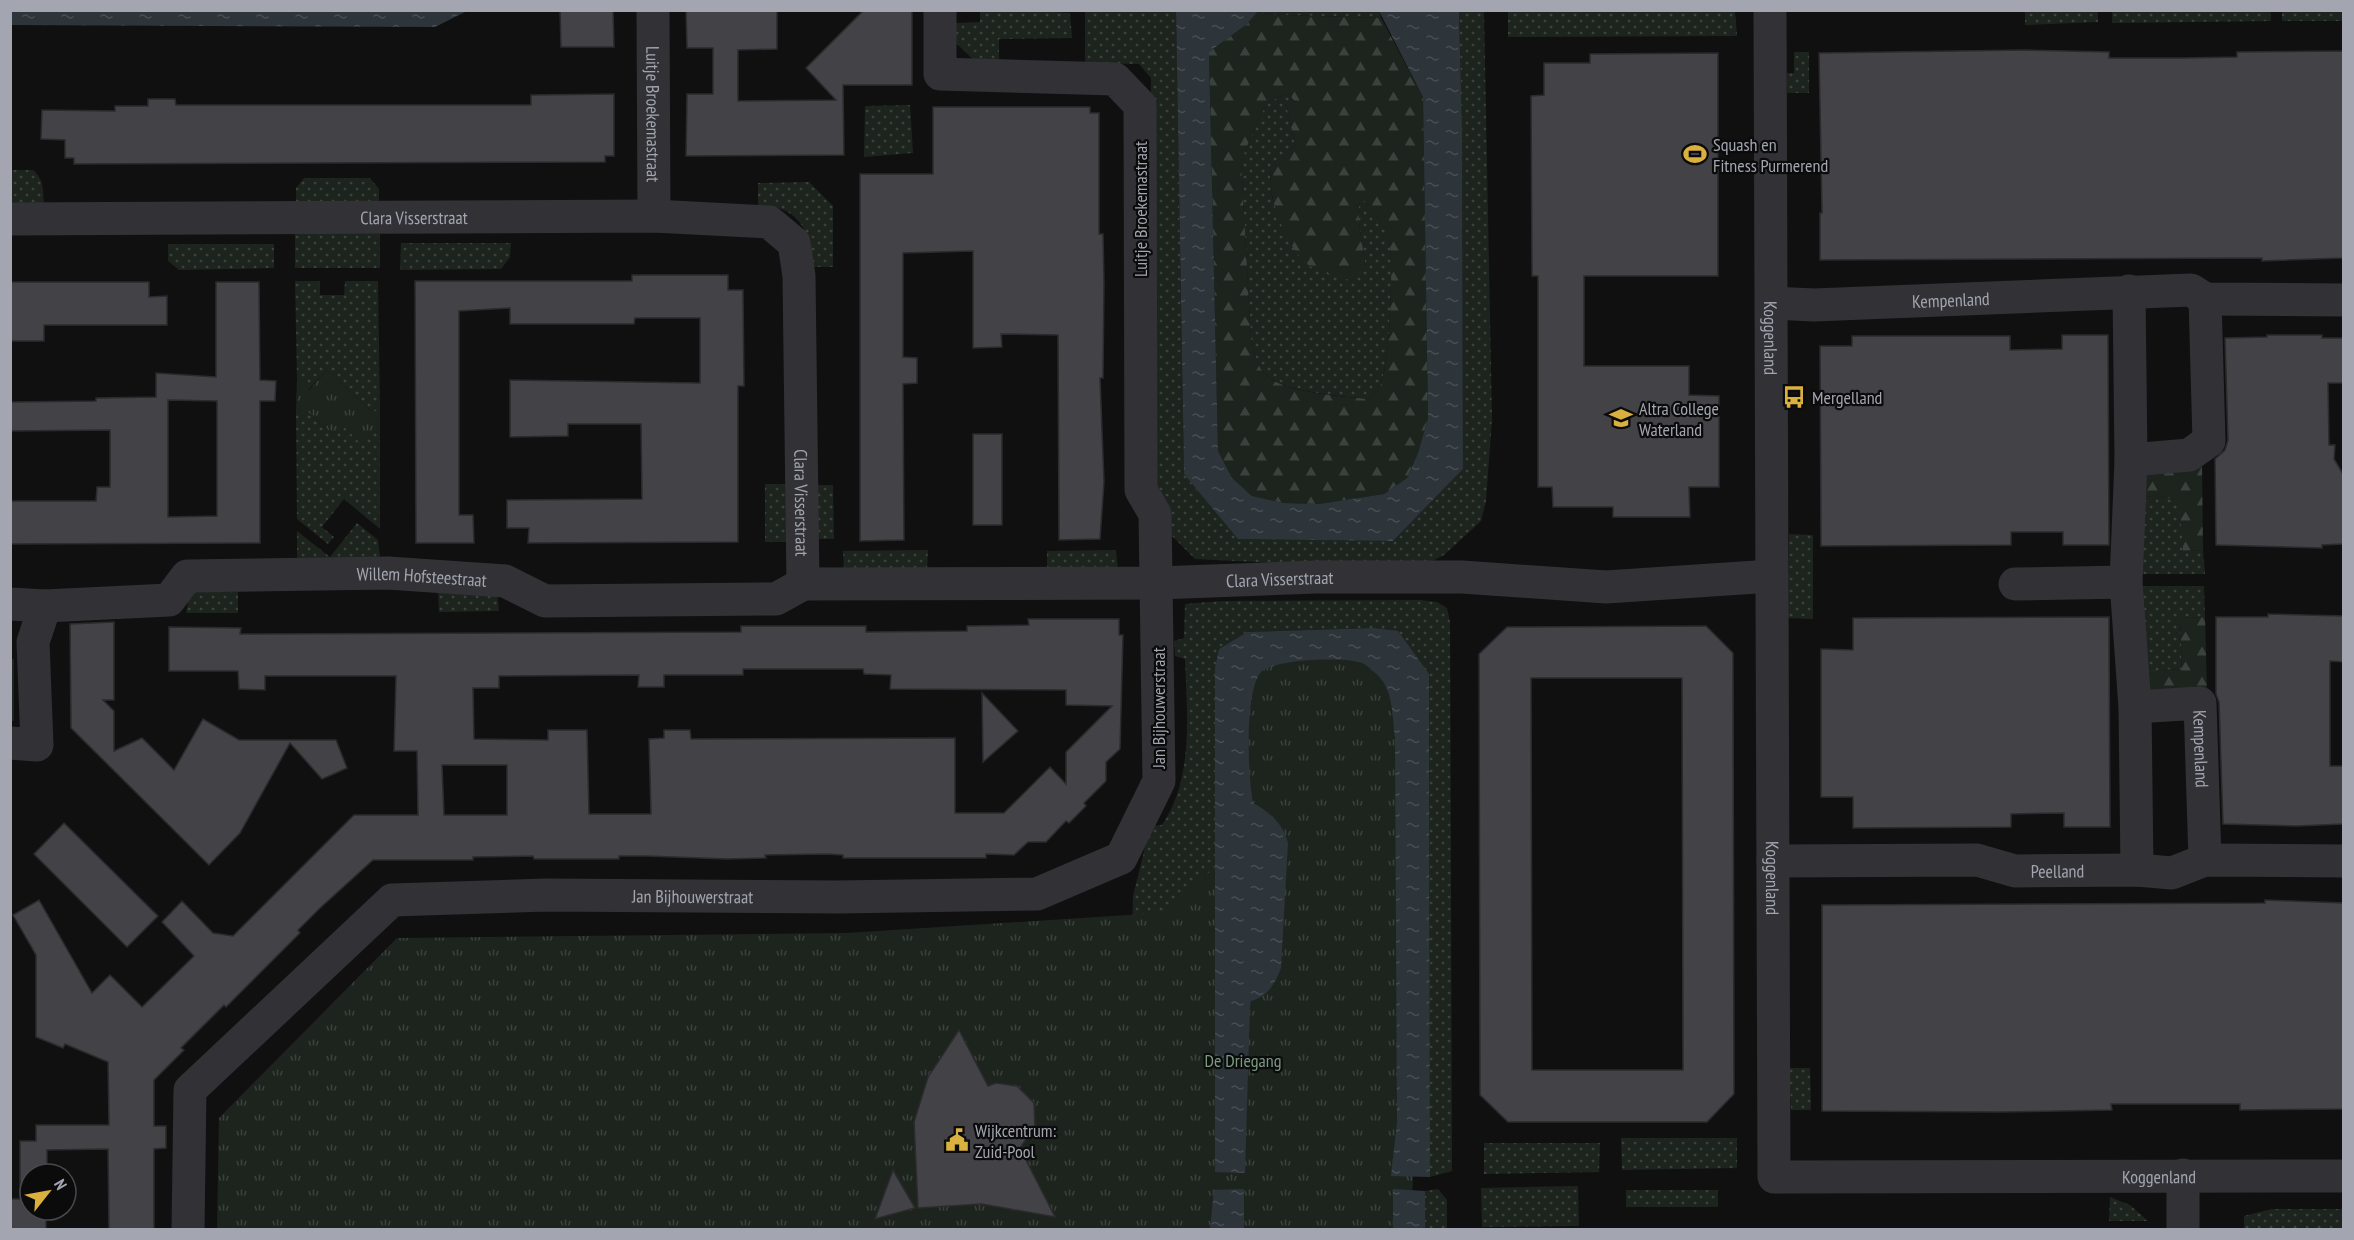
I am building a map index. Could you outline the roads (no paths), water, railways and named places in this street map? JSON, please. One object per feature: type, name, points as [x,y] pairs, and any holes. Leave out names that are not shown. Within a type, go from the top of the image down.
[{"type":"street","name":"Luitje Broekemastraat","points":[[653,10],[654,216]]},
{"type":"street","name":"Luitje Broekemastraat","points":[[940,10],[940,74],[1115,79],[1140,105],[1141,490],[1155,514],[1157,584]]},
{"type":"street","name":"Koggenland","points":[[1770,10],[1773,303],[1774,1177],[2343,1176]]},
{"type":"street","name":"Clara Visserstraat","points":[[10,219],[654,216],[769,222],[794,243],[799,276],[803,584],[1157,584],[1316,577],[1462,577],[1606,587],[1772,576]]},
{"type":"street","name":"Kempenland","points":[[1773,303],[1814,305],[2191,290],[2205,299],[2343,300]]},
{"type":"street","points":[[2129,291],[2131,459],[2126,582],[2135,707],[2137,870]]},
{"type":"street","points":[[2131,459],[2189,455],[2209,441],[2205,299]]},
{"type":"street","name":"Willem Hofsteestraat","points":[[10,604],[45,606],[169,600],[187,576],[388,573],[505,581],[545,602],[776,600],[803,584]]},
{"type":"street","points":[[2015,584],[2126,582]]},
{"type":"street","name":"Jan Bijhouwerstraat","points":[[188,1230],[190,1089],[392,900],[546,895],[838,897],[1037,894],[1121,858],[1159,781],[1157,584]]},
{"type":"street","points":[[10,743],[37,745],[22,642],[45,606]]},
{"type":"street","name":"Kempenland","points":[[2135,707],[2200,703],[2205,860]]},
{"type":"street","name":"Peelland","points":[[1773,861],[1977,860],[2015,871],[2137,870],[2172,873],[2205,860],[2343,861]]},
{"type":"street","points":[[2183,1175],[2183,1230]]},
{"type":"water","points":[[11,10],[467,11],[435,27],[11,25]]},
{"type":"water","points":[[1176,11],[1258,11],[1247,24],[1209,52],[1218,451],[1232,478],[1252,496],[1283,503],[1319,504],[1384,494],[1407,478],[1418,453],[1428,418],[1423,97],[1379,11],[1459,11],[1462,129],[1463,469],[1393,541],[1238,539],[1184,474]]},
{"type":"water","points":[[1373,628],[1398,631],[1429,674],[1430,1177],[1391,1176],[1397,1122],[1393,716],[1386,686],[1382,680],[1364,664],[1343,660],[1311,660],[1268,668],[1261,672],[1252,697],[1249,755],[1253,803],[1275,820],[1283,830],[1288,843],[1281,968],[1270,989],[1251,1001],[1250,1006],[1245,1173],[1215,1172],[1215,668],[1219,649],[1247,632]]},
{"type":"water","points":[[1244,1189],[1244,1229],[1210,1229],[1214,1190]]},
{"type":"water","points":[[1393,1189],[1425,1191],[1425,1229],[1393,1229]]},
{"type":"place","name":"Squash en Fitness Purmerend","points":[[1695,154]]},
{"type":"place","name":"Mergelland","points":[[1794,397]]},
{"type":"place","name":"Altra College Waterland","points":[[1621,418]]},
{"type":"place","name":"Wijkcentrum: Zuid-Pool","points":[[957,1140]]},
{"type":"park label","name":"De Driegang","points":[[1243,1060]]}]
